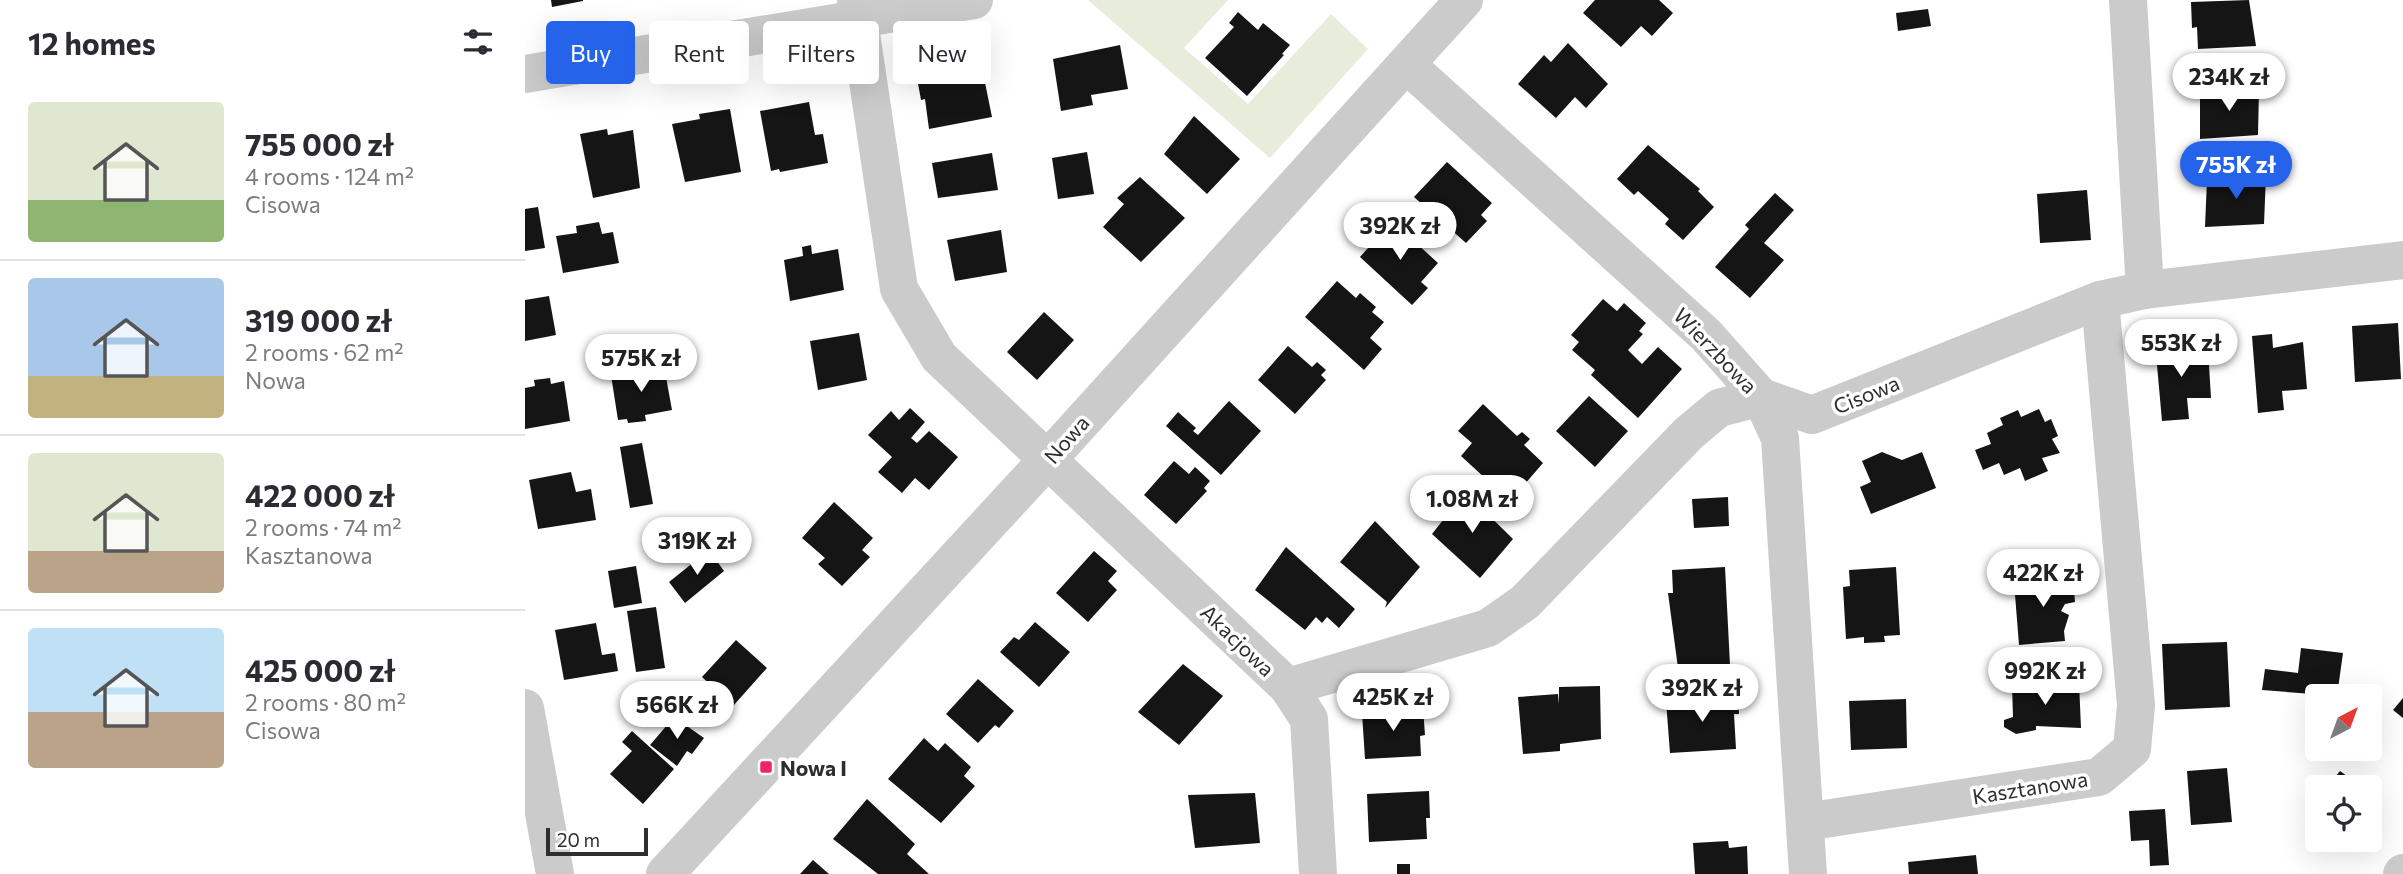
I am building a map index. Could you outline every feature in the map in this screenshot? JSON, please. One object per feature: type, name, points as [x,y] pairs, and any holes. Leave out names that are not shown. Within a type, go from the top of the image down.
[{"type":"street","points":[[525,74],[857,9],[974,0]]},
{"type":"street","name":"Nowa","points":[[665,874],[1048,459],[1464,0]]},
{"type":"street","points":[[2128,0],[2145,290]]},
{"type":"street","name":"Akacjowa","points":[[857,9],[899,289],[939,357],[1288,687],[1309,719],[1318,874]]},
{"type":"street","name":"Wierzbowa","points":[[1407,65],[1706,335],[1761,397],[1780,438],[1808,874]]},
{"type":"street","name":"Cisowa","points":[[1761,397],[1812,415],[2100,300],[2145,290],[2403,260]]},
{"type":"street","name":"Kasztanowa","points":[[1805,822],[2099,776],[2132,749],[2136,705],[2100,300]]},
{"type":"street","points":[[1288,687],[1488,628],[1525,602],[1689,433],[1719,408],[1761,397]]},
{"type":"street","points":[[525,709],[555,874]]},
{"type":"green space","points":[[1088,0],[1228,0],[1184,48],[1248,104],[1331,14],[1368,49],[1270,158]]},
{"type":"building","points":[[551,0],[583,0],[583,1],[552,7]]},
{"type":"building","points":[[1595,0],[1659,0],[1673,13],[1652,36],[1641,26],[1621,47],[1583,13]]},
{"type":"building","points":[[2249,0],[2256,46],[2198,49],[2197,27],[2192,28],[2191,2]]},
{"type":"building","points":[[1928,9],[1931,26],[1898,31],[1896,13]]},
{"type":"building","points":[[1238,12],[1258,30],[1263,23],[1290,45],[1247,96],[1205,58],[1234,27],[1229,23]]},
{"type":"building","points":[[1568,43],[1608,84],[1586,108],[1575,97],[1556,118],[1518,84],[1544,55],[1551,62]]},
{"type":"building","points":[[1120,45],[1128,89],[1091,95],[1093,105],[1061,111],[1053,59]]},
{"type":"building","points":[[918,84],[985,84],[992,117],[929,129],[925,99],[921,100]]},
{"type":"building","points":[[2259,87],[2258,135],[2200,139],[2200,91]]},
{"type":"building","points":[[809,102],[815,135],[823,134],[828,163],[780,172],[779,169],[771,171],[760,111]]},
{"type":"building","points":[[730,109],[741,172],[685,182],[672,124],[700,119],[699,114]]},
{"type":"building","points":[[1194,116],[1240,159],[1207,194],[1164,154]]},
{"type":"building","points":[[607,129],[608,135],[633,130],[640,188],[593,198],[580,134]]},
{"type":"building","points":[[1648,145],[1700,189],[1698,191],[1714,207],[1683,240],[1665,224],[1669,219],[1638,191],[1634,195],[1617,179]]},
{"type":"building","points":[[1087,152],[1094,194],[1058,199],[1052,158]]},
{"type":"building","points":[[992,153],[998,190],[938,198],[932,163]]},
{"type":"building","points":[[1447,162],[1492,203],[1481,215],[1487,221],[1466,243],[1414,197]]},
{"type":"building","points":[[2238,171],[2238,177],[2266,175],[2264,224],[2205,227],[2207,179],[2225,178],[2225,172]]},
{"type":"building","points":[[1140,177],[1185,218],[1141,262],[1103,227],[1124,204],[1117,198]]},
{"type":"building","points":[[2087,190],[2091,240],[2040,243],[2037,194]]},
{"type":"building","points":[[1775,193],[1794,210],[1764,243],[1784,260],[1750,298],[1715,267],[1749,229],[1745,225]]},
{"type":"building","points":[[538,207],[545,248],[525,251],[525,209]]},
{"type":"building","points":[[1392,221],[1438,263],[1421,282],[1428,288],[1412,305],[1360,257]]},
{"type":"building","points":[[599,222],[602,234],[613,232],[619,263],[563,273],[556,236],[577,233],[576,226]]},
{"type":"building","points":[[1001,230],[1007,272],[955,281],[947,240]]},
{"type":"building","points":[[811,245],[812,254],[838,249],[844,290],[790,301],[784,260],[803,256],[802,247]]},
{"type":"building","points":[[1337,281],[1356,298],[1360,293],[1376,307],[1372,312],[1384,322],[1370,338],[1382,349],[1364,370],[1305,317]]},
{"type":"building","points":[[549,296],[556,335],[525,341],[525,300]]},
{"type":"building","points":[[1603,299],[1617,311],[1624,303],[1646,323],[1639,331],[1643,334],[1628,350],[1642,364],[1658,347],[1682,369],[1638,418],[1591,375],[1595,370],[1572,350],[1579,342],[1571,335]]},
{"type":"building","points":[[1044,312],[1074,340],[1037,380],[1007,352]]},
{"type":"building","points":[[2398,323],[2401,379],[2355,382],[2352,326]]},
{"type":"building","points":[[859,333],[867,380],[818,390],[810,341]]},
{"type":"building","points":[[2272,334],[2273,348],[2303,342],[2307,389],[2282,391],[2284,410],[2258,413],[2252,336]]},
{"type":"building","points":[[2176,341],[2177,355],[2208,349],[2211,398],[2187,398],[2189,419],[2162,421],[2155,343]]},
{"type":"building","points":[[1288,346],[1312,367],[1317,362],[1326,370],[1321,375],[1326,380],[1295,414],[1258,380]]},
{"type":"building","points":[[664,366],[672,410],[645,415],[646,421],[628,423],[627,419],[618,420],[611,375]]},
{"type":"building","points":[[550,378],[551,384],[564,381],[570,421],[525,429],[525,388],[535,386],[534,380]]},
{"type":"building","points":[[1589,396],[1628,431],[1595,467],[1556,431]]},
{"type":"building","points":[[1229,401],[1261,431],[1221,475],[1166,426],[1178,412],[1196,428],[1193,431],[1198,435]]},
{"type":"building","points":[[1483,404],[1517,436],[1522,432],[1530,439],[1524,445],[1543,463],[1510,501],[1461,456],[1472,443],[1458,431]]},
{"type":"building","points":[[910,408],[925,422],[911,438],[917,443],[929,431],[958,457],[929,490],[915,478],[902,493],[878,472],[892,457],[868,435],[891,411],[899,420]]},
{"type":"building","points":[[2039,409],[2045,422],[2051,419],[2058,436],[2052,439],[2060,453],[2042,458],[2048,471],[2025,481],[2020,468],[2004,475],[1999,463],[1983,470],[1975,450],[1991,444],[1987,433],[2003,425],[2000,418],[2018,410],[2021,417]]},
{"type":"building","points":[[642,443],[653,504],[630,508],[620,447]]},
{"type":"building","points":[[1882,452],[1902,460],[1922,452],[1936,488],[1871,514],[1860,487],[1871,482],[1862,461]]},
{"type":"building","points":[[1174,461],[1189,474],[1195,467],[1210,481],[1204,488],[1207,491],[1176,524],[1144,495]]},
{"type":"building","points":[[571,472],[576,492],[591,489],[596,520],[538,529],[529,480]]},
{"type":"building","points":[[1465,492],[1513,539],[1480,578],[1432,534]]},
{"type":"building","points":[[1728,497],[1729,526],[1694,528],[1692,499]]},
{"type":"building","points":[[834,502],[873,538],[862,550],[870,557],[842,586],[818,564],[825,558],[802,538]]},
{"type":"building","points":[[1375,521],[1420,567],[1385,608],[1387,602],[1340,562]]},
{"type":"building","points":[[1286,547],[1355,609],[1339,628],[1327,617],[1322,623],[1316,617],[1305,630],[1255,590]]},
{"type":"building","points":[[709,550],[724,571],[685,603],[669,582]]},
{"type":"building","points":[[1094,551],[1117,571],[1108,581],[1117,590],[1088,622],[1056,593]]},
{"type":"building","points":[[636,566],[642,603],[614,608],[608,571]]},
{"type":"building","points":[[1725,567],[1730,665],[1678,668],[1668,593],[1673,593],[1672,570]]},
{"type":"building","points":[[1896,567],[1900,635],[1884,636],[1885,642],[1864,643],[1864,637],[1846,639],[1843,587],[1850,586],[1849,570]]},
{"type":"building","points":[[2073,577],[2075,602],[2065,604],[2061,611],[2069,615],[2064,631],[2065,641],[2019,645],[2014,582]]},
{"type":"building","points":[[656,607],[665,668],[636,672],[627,611]]},
{"type":"building","points":[[1035,622],[1070,652],[1039,687],[1000,652],[1014,637],[1019,640]]},
{"type":"building","points":[[596,623],[602,655],[615,653],[618,671],[564,680],[555,630]]},
{"type":"building","points":[[736,640],[767,668],[733,706],[702,677]]},
{"type":"building","points":[[2227,642],[2230,707],[2165,710],[2162,644]]},
{"type":"building","points":[[2301,648],[2343,653],[2339,684],[2305,684],[2305,693],[2262,690],[2265,669],[2298,673]]},
{"type":"building","points":[[1183,664],[1223,696],[1179,745],[1138,712]]},
{"type":"building","points":[[978,679],[1014,711],[999,728],[995,725],[978,743],[946,714]]},
{"type":"building","points":[[2079,682],[2081,728],[2036,726],[2036,730],[2016,734],[2004,727],[2004,720],[2013,717],[2012,685]]},
{"type":"building","points":[[1600,686],[1601,739],[1560,744],[1560,751],[1523,754],[1518,697],[1558,694],[1559,704],[1559,687]]},
{"type":"building","points":[[1738,696],[1739,714],[1734,714],[1736,749],[1670,753],[1666,701]]},
{"type":"building","points":[[2403,698],[2403,718],[2393,710]]},
{"type":"building","points":[[1906,699],[1907,748],[1851,750],[1849,701]]},
{"type":"building","points":[[1423,708],[1425,735],[1420,736],[1421,756],[1365,759],[1362,713]]},
{"type":"building","points":[[674,717],[704,738],[692,754],[687,751],[677,766],[650,745]]},
{"type":"building","points":[[632,731],[674,769],[643,804],[610,774],[632,751],[622,742]]},
{"type":"building","points":[[924,738],[938,751],[945,743],[971,767],[964,776],[975,786],[941,823],[888,779]]},
{"type":"building","points":[[2227,768],[2232,822],[2191,825],[2187,771]]},
{"type":"building","points":[[1429,791],[1430,818],[1426,818],[1427,839],[1369,842],[1367,794]]},
{"type":"building","points":[[1255,793],[1260,843],[1195,848],[1188,795]]},
{"type":"building","points":[[867,799],[915,844],[907,854],[929,874],[878,874],[833,839]]},
{"type":"building","points":[[2165,809],[2169,865],[2150,866],[2149,840],[2131,841],[2129,811]]},
{"type":"building","points":[[1728,841],[1729,848],[1747,846],[1748,874],[1695,874],[1693,843]]},
{"type":"building","points":[[1976,855],[1978,874],[1909,874],[1908,862]]},
{"type":"building","points":[[813,860],[829,874],[800,874]]},
{"type":"building","points":[[1397,864],[1410,864],[1410,874],[1397,874]]},
{"type":"place","name":"Nowa I","points":[[766,767]]}]
